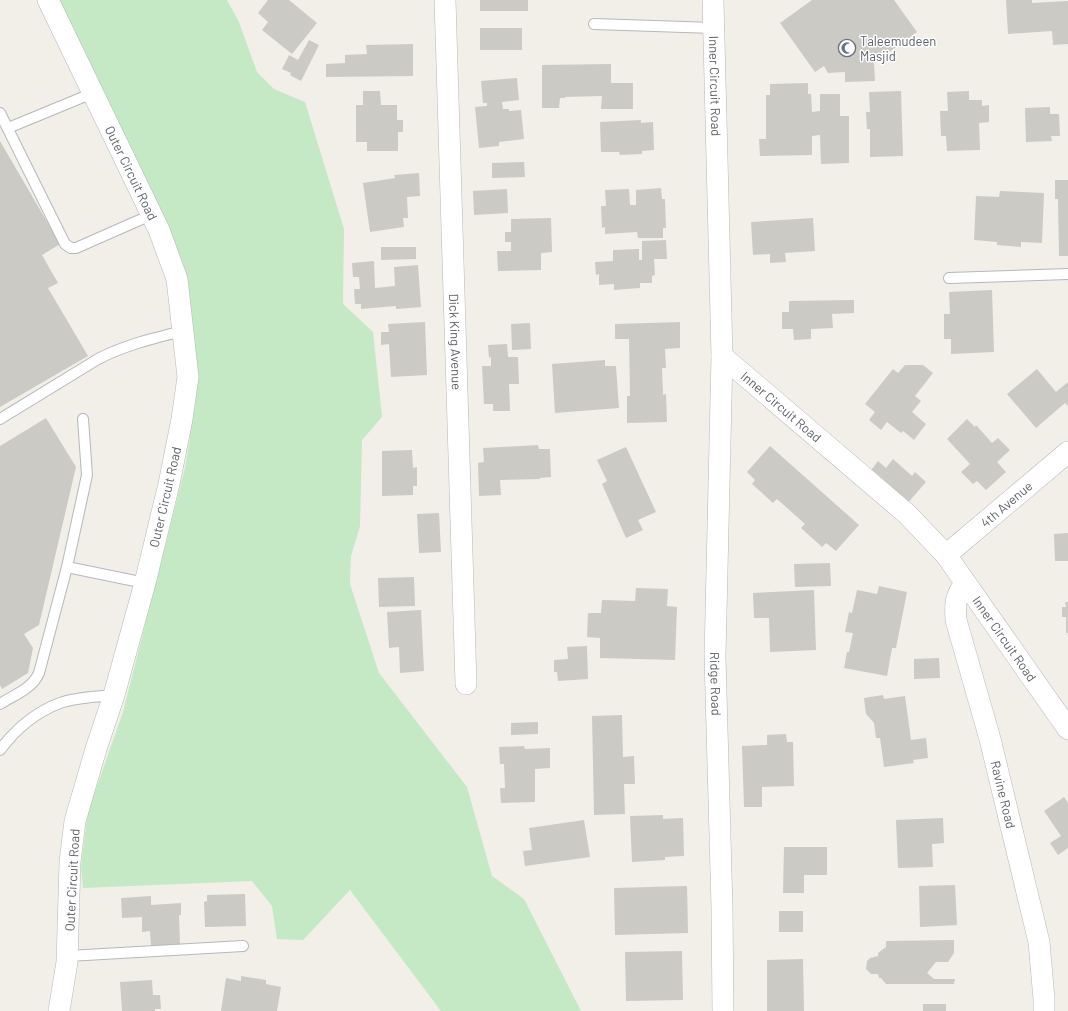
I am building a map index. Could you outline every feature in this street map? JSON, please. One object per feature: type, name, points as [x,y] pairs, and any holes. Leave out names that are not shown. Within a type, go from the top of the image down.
[{"type":"street","name":"Outer Circuit Road","points":[[48,0],[159,230],[177,279],[188,377],[182,419],[169,484],[145,583],[114,695],[96,749],[75,821],[70,862],[68,956],[59,1011]]},
{"type":"street","name":"Dick King Avenue","points":[[445,0],[466,684]]},
{"type":"street","name":"Inner Circuit Road","points":[[713,0],[722,356],[908,514],[946,555],[1068,729]]},
{"type":"street","name":"Ridge Road","points":[[722,356],[715,656],[722,908],[723,1011]]},
{"type":"street","name":"4th Avenue","points":[[946,555],[1068,452]]},
{"type":"street","name":"Ravine Road","points":[[964,582],[958,593],[955,604],[956,620],[990,739],[1039,942],[1044,1011]]},
{"type":"lane","points":[[594,24],[714,28]]},
{"type":"lane","points":[[8,128],[93,93]]},
{"type":"lane","points":[[0,113],[65,244],[71,248],[76,248],[151,215]]},
{"type":"lane","points":[[949,278],[1068,274]]},
{"type":"lane","points":[[0,419],[112,351],[133,343],[183,331]]},
{"type":"lane","points":[[0,704],[30,686],[36,680],[39,673],[67,566],[87,474],[83,419]]},
{"type":"lane","points":[[67,566],[145,583]]},
{"type":"lane","points":[[0,750],[33,717],[60,703],[84,698],[114,695]]},
{"type":"lane","points":[[68,956],[243,946]]},
{"type":"green space","points":[[56,0],[227,0],[239,22],[257,72],[274,89],[305,102],[344,229],[343,304],[373,332],[382,417],[362,440],[360,526],[351,556],[350,584],[379,673],[467,787],[492,876],[524,899],[581,1011],[441,1011],[350,890],[303,940],[277,939],[272,906],[252,881],[83,888],[81,866],[88,812],[123,712],[185,468],[190,438],[192,406],[187,306]]},
{"type":"building","points":[[268,0],[289,0],[317,23],[292,54],[262,30],[268,22],[258,13]]},
{"type":"building","points":[[480,0],[528,0],[528,11],[480,11]]},
{"type":"building","name":"Taleemudeen Masjid","points":[[812,0],[894,0],[917,32],[874,63],[875,81],[845,82],[845,72],[828,73],[824,66],[815,72],[780,23]]},
{"type":"building","points":[[1006,0],[1032,0],[1032,3],[1068,1],[1068,44],[1053,45],[1052,31],[1008,34]]},
{"type":"building","points":[[480,28],[522,28],[522,50],[480,50]]},
{"type":"building","points":[[309,40],[319,45],[301,81],[290,75],[291,73],[282,69],[289,55],[298,60]]},
{"type":"building","points":[[413,44],[413,76],[326,77],[326,64],[345,63],[345,55],[367,54],[366,45]]},
{"type":"building","points":[[611,64],[611,83],[633,83],[633,109],[601,109],[602,96],[560,98],[559,108],[542,108],[542,65]]},
{"type":"building","points":[[517,78],[519,100],[502,102],[503,109],[509,109],[509,111],[521,110],[524,139],[499,142],[499,146],[479,148],[475,107],[487,106],[487,103],[483,103],[481,81]]},
{"type":"building","points":[[808,83],[808,94],[811,94],[812,112],[820,111],[820,94],[840,94],[840,116],[849,116],[849,163],[821,164],[820,135],[812,136],[812,155],[760,156],[759,139],[766,139],[766,95],[770,95],[770,84]]},
{"type":"building","points":[[363,91],[380,91],[381,105],[397,105],[397,120],[403,120],[403,132],[398,132],[398,151],[367,151],[367,142],[356,142],[356,105],[363,105]]},
{"type":"building","points":[[901,91],[903,156],[870,157],[870,129],[867,129],[866,112],[870,112],[869,92]]},
{"type":"building","points":[[969,91],[969,100],[982,100],[982,106],[989,105],[989,122],[979,123],[980,150],[947,151],[946,136],[941,136],[940,111],[948,111],[947,92]]},
{"type":"building","points":[[1050,107],[1050,114],[1059,114],[1060,136],[1051,136],[1052,141],[1026,142],[1025,108]]},
{"type":"building","points":[[641,120],[641,123],[653,122],[654,150],[642,151],[642,154],[620,155],[619,152],[601,152],[600,122]]},
{"type":"building","points":[[0,141],[60,244],[42,255],[58,283],[48,288],[88,356],[0,407]]},
{"type":"building","points":[[524,162],[525,177],[492,178],[492,163]]},
{"type":"building","points":[[419,173],[420,196],[407,197],[408,218],[403,218],[404,227],[370,232],[363,183],[395,178],[394,175]]},
{"type":"building","points":[[1055,180],[1068,180],[1068,256],[1059,256],[1058,199],[1055,199]]},
{"type":"building","points":[[661,188],[662,199],[665,199],[666,228],[663,228],[663,238],[638,238],[637,232],[605,234],[605,227],[602,228],[601,206],[606,206],[605,190],[629,189],[630,205],[636,205],[636,190]]},
{"type":"building","points":[[507,189],[508,213],[474,215],[473,191]]},
{"type":"building","points":[[1000,191],[1044,193],[1042,243],[1021,242],[1021,247],[997,245],[997,242],[974,240],[976,196],[999,197]]},
{"type":"building","points":[[551,218],[552,252],[541,253],[541,270],[498,271],[497,251],[511,251],[511,242],[505,242],[505,232],[511,232],[511,219]]},
{"type":"building","points":[[813,218],[815,251],[785,253],[786,262],[770,263],[770,254],[753,255],[751,222]]},
{"type":"building","points":[[666,240],[667,259],[654,259],[655,275],[652,276],[652,283],[640,283],[640,288],[614,290],[614,284],[599,285],[599,274],[596,275],[595,262],[613,261],[613,250],[639,249],[639,260],[642,260],[642,241]]},
{"type":"building","points":[[381,247],[416,247],[416,259],[381,260]]},
{"type":"building","points":[[374,261],[375,288],[395,286],[394,267],[418,265],[421,307],[396,309],[396,306],[361,309],[361,304],[355,304],[354,289],[360,289],[359,277],[353,277],[352,263]]},
{"type":"building","points":[[992,290],[994,352],[951,354],[951,339],[944,339],[944,314],[950,314],[949,292]]},
{"type":"building","points":[[854,300],[854,313],[832,314],[833,328],[811,329],[811,339],[794,340],[793,329],[782,329],[782,312],[789,312],[789,301]]},
{"type":"building","points":[[425,322],[427,375],[391,377],[389,344],[381,345],[381,332],[389,332],[388,324]]},
{"type":"building","points":[[680,322],[680,348],[665,349],[666,368],[662,368],[663,395],[666,394],[667,422],[627,423],[627,396],[630,396],[629,339],[615,339],[615,324]]},
{"type":"building","points":[[530,323],[531,349],[512,350],[511,324]]},
{"type":"building","points":[[507,344],[508,357],[518,357],[519,384],[509,384],[510,411],[493,411],[493,404],[484,404],[482,366],[491,366],[491,357],[489,358],[488,345]]},
{"type":"building","points":[[605,360],[605,366],[616,366],[619,408],[555,413],[552,364]]},
{"type":"building","points":[[905,365],[923,365],[933,373],[915,396],[921,401],[912,412],[926,424],[914,440],[903,431],[901,433],[887,422],[881,430],[869,420],[875,412],[865,404],[893,369],[898,373]]},
{"type":"building","points":[[1037,369],[1056,392],[1068,382],[1068,406],[1065,403],[1036,428],[1007,394]]},
{"type":"building","points":[[46,418],[76,467],[39,625],[24,634],[33,648],[28,673],[2,689],[0,685],[0,446]]},
{"type":"building","points":[[967,419],[975,427],[976,425],[992,443],[998,438],[1010,450],[997,462],[1006,472],[986,490],[977,481],[973,484],[961,472],[970,464],[947,439]]},
{"type":"building","points":[[538,445],[539,449],[550,449],[551,477],[540,479],[500,480],[501,495],[479,496],[478,463],[484,462],[483,448]]},
{"type":"building","points":[[770,446],[859,525],[836,551],[826,543],[822,547],[801,528],[805,524],[777,499],[773,503],[752,484],[755,480],[747,472]]},
{"type":"building","points":[[626,447],[656,512],[638,520],[643,530],[626,538],[602,484],[607,481],[597,460]]},
{"type":"building","points":[[412,450],[413,468],[417,467],[417,486],[413,486],[413,495],[382,496],[382,451]]},
{"type":"building","points":[[893,459],[912,476],[915,472],[926,482],[906,505],[869,473],[878,461],[886,468]]},
{"type":"building","points":[[439,513],[441,552],[419,553],[417,514]]},
{"type":"building","points":[[1068,533],[1068,561],[1055,561],[1054,534]]},
{"type":"building","points":[[830,563],[831,586],[795,587],[794,564]]},
{"type":"building","points":[[414,577],[415,606],[379,607],[378,578]]},
{"type":"building","points":[[879,586],[907,592],[896,648],[892,648],[887,676],[844,668],[853,633],[845,632],[849,612],[852,613],[857,590],[877,594]]},
{"type":"building","points":[[636,588],[668,589],[667,606],[677,607],[675,660],[600,658],[600,638],[587,637],[588,613],[601,613],[602,600],[635,601]]},
{"type":"building","points":[[814,590],[816,650],[770,652],[769,618],[754,618],[753,593]]},
{"type":"building","points":[[1065,602],[1068,602],[1068,633],[1066,633],[1066,617],[1062,617],[1062,607],[1066,607]]},
{"type":"building","points":[[421,610],[424,671],[400,673],[399,647],[389,648],[387,612]]},
{"type":"building","points":[[587,646],[588,679],[558,681],[557,672],[554,672],[554,660],[568,659],[567,647]]},
{"type":"building","points":[[939,658],[940,678],[914,679],[914,659]]},
{"type":"building","points":[[883,695],[884,699],[905,696],[911,740],[926,738],[928,758],[913,760],[914,763],[884,767],[880,738],[876,738],[874,723],[866,714],[864,698]]},
{"type":"building","points":[[622,715],[623,757],[634,756],[635,784],[624,784],[625,814],[594,815],[592,716]]},
{"type":"building","points":[[538,722],[538,734],[511,735],[511,723]]},
{"type":"building","points":[[786,734],[787,742],[793,742],[794,786],[762,787],[762,807],[744,807],[742,746],[767,745],[767,735]]},
{"type":"building","points":[[524,746],[525,749],[550,748],[550,768],[535,769],[535,802],[501,803],[500,788],[505,788],[504,764],[500,764],[499,747]]},
{"type":"building","points":[[1064,797],[1068,803],[1068,848],[1058,855],[1050,843],[1061,836],[1044,811]]},
{"type":"building","points":[[663,815],[663,819],[683,818],[684,856],[665,857],[665,860],[632,862],[630,816]]},
{"type":"building","points":[[943,818],[944,843],[932,844],[933,867],[898,868],[896,820]]},
{"type":"building","points":[[584,820],[590,857],[525,866],[523,851],[532,850],[529,828]]},
{"type":"building","points":[[784,847],[827,847],[827,875],[804,875],[804,893],[783,893]]},
{"type":"building","points":[[955,885],[957,925],[920,927],[919,886]]},
{"type":"building","points":[[687,886],[688,933],[615,935],[614,888]]},
{"type":"building","points":[[245,894],[246,926],[205,927],[204,902],[207,901],[207,895]]},
{"type":"building","points":[[151,896],[151,905],[181,903],[181,915],[179,915],[180,945],[151,946],[150,931],[142,932],[142,917],[122,918],[121,898]]},
{"type":"building","points":[[779,911],[803,911],[803,932],[779,932]]},
{"type":"building","points":[[954,940],[954,953],[948,962],[936,962],[927,973],[934,979],[955,979],[954,984],[886,984],[881,978],[879,978],[878,974],[871,974],[866,969],[867,961],[870,958],[878,956],[878,953],[886,947],[886,941]]},
{"type":"building","points":[[682,951],[683,1000],[626,1001],[625,952]]},
{"type":"building","points":[[803,959],[804,1011],[767,1011],[767,960]]},
{"type":"building","points":[[241,976],[266,980],[266,984],[281,987],[277,1011],[221,1011],[226,978],[241,981]]},
{"type":"building","points":[[152,980],[153,995],[160,995],[161,1009],[155,1009],[155,1011],[122,1011],[120,982]]},
{"type":"building","points":[[923,1004],[946,1004],[946,1011],[923,1011]]},
{"type":"place","name":"Taleemudeen Masjid","points":[[847,48]]}]
